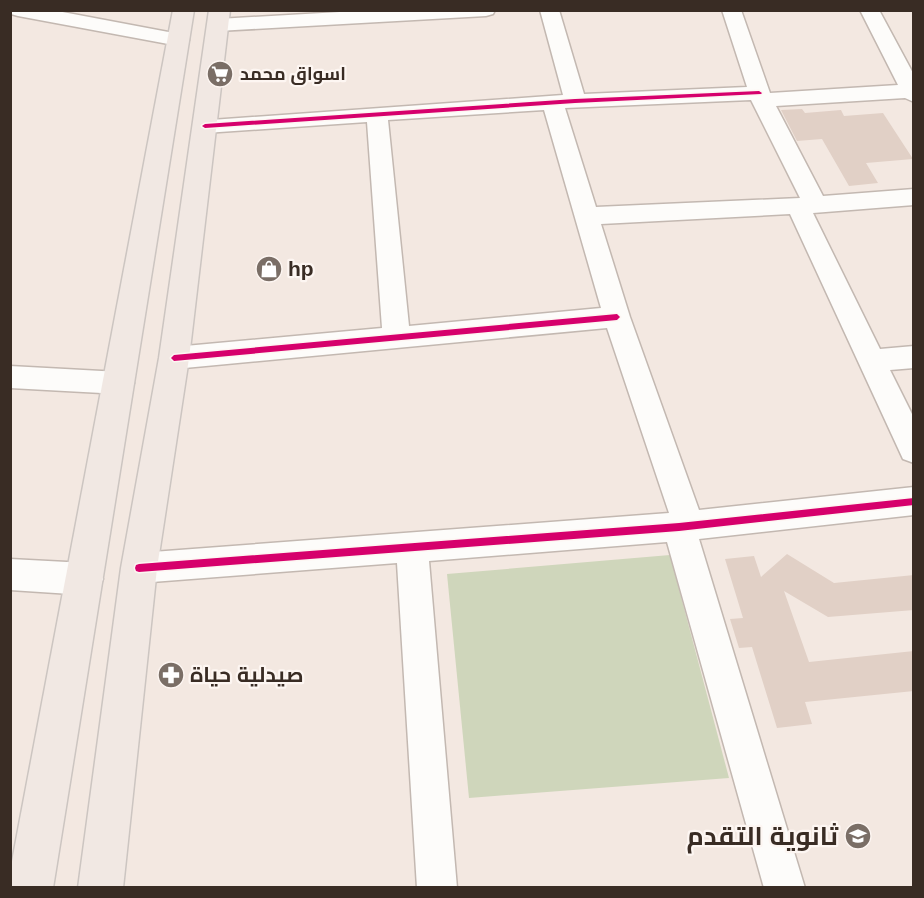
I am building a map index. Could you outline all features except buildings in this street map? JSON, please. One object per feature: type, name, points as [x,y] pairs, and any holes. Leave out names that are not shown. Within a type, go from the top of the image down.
[{"type":"main road","points":[[100,888],[139,568],[174,358],[219,18]]},
{"type":"main road","points":[[30,888],[182,25]]},
{"type":"street","points":[[219,18],[486,10]]},
{"type":"street","points":[[549,10],[585,216],[684,526],[785,888]]},
{"type":"street","points":[[731,10],[761,96],[870,361],[914,450]]},
{"type":"street","points":[[205,126],[564,102],[761,96],[911,87],[869,10]]},
{"type":"street","points":[[18,16],[182,25]]},
{"type":"street","points":[[377,115],[396,337]]},
{"type":"street","points":[[585,216],[807,206],[914,197]]},
{"type":"street","points":[[174,358],[617,317]]},
{"type":"street","points":[[870,361],[914,357]]},
{"type":"street","points":[[10,377],[120,382]]},
{"type":"street","points":[[139,568],[684,526],[914,501]]},
{"type":"street","points":[[412,547],[437,888]]},
{"type":"street","points":[[10,574],[86,579]]},
{"type":"green space","points":[[670,555],[729,778],[469,798],[447,574]]},
{"type":"cycle path","points":[[205,126],[575,101],[759,93]]},
{"type":"cycle path","points":[[174,358],[617,317]]},
{"type":"cycle path","points":[[139,568],[679,527],[914,501]]},
{"type":"place","name":"اسواق محمد","points":[[220,74]]},
{"type":"place","name":"hp","points":[[269,269]]},
{"type":"place","name":"صيدلية حياة","points":[[171,675]]},
{"type":"place","name":"ثانوية التقدم","points":[[858,836]]}]
